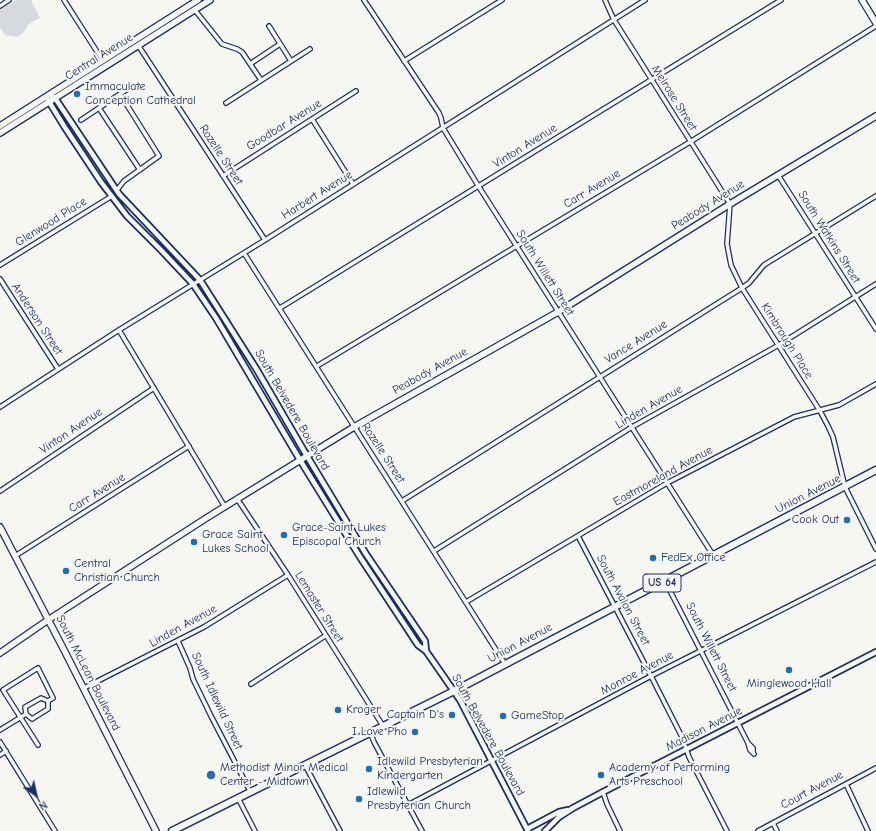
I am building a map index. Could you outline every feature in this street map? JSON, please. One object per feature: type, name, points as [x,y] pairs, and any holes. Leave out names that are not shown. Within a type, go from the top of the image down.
[{"type":"main road","name":"Central Avenue","points":[[193,7],[198,0]]},
{"type":"main road","name":"Central Avenue","points":[[0,126],[193,7],[210,0]]},
{"type":"main road","points":[[862,0],[876,22]]},
{"type":"main road","name":"Central Avenue","points":[[0,133],[55,98],[104,63]]},
{"type":"main road","name":"Peabody Avenue","points":[[0,653],[48,620],[300,460],[354,427],[558,312],[730,204],[876,116]]},
{"type":"main road","name":"Union Avenue","points":[[172,831],[454,691],[876,470]]},
{"type":"main road","name":"South McLean Boulevard","points":[[0,527],[84,688],[156,831]]},
{"type":"street","points":[[0,6],[9,0]]},
{"type":"street","points":[[64,0],[104,63]]},
{"type":"street","name":"South Willett Street","points":[[364,0],[439,113],[443,128],[479,187],[713,555]]},
{"type":"street","points":[[404,61],[502,0]]},
{"type":"street","name":"Melrose Street","points":[[605,0],[614,20],[730,204]]},
{"type":"street","name":"Harbert Avenue","points":[[0,407],[119,330],[265,240],[645,0]]},
{"type":"street","name":"Vinton Avenue","points":[[280,308],[781,0]]},
{"type":"street","points":[[193,7],[222,44],[242,52],[261,80]]},
{"type":"street","points":[[269,26],[290,61]]},
{"type":"street","name":"Carr Avenue","points":[[317,366],[690,142],[876,26]]},
{"type":"street","name":"Rozelle Street","points":[[136,43],[265,240]]},
{"type":"street","points":[[250,64],[280,44]]},
{"type":"street","points":[[226,103],[310,49]]},
{"type":"street","points":[[81,120],[132,86]]},
{"type":"street","name":"Goodbar Avenue","points":[[223,176],[356,91]]},
{"type":"street","points":[[112,196],[112,191],[117,191],[124,181],[159,156],[120,94]]},
{"type":"street","points":[[47,96],[55,98]]},
{"type":"street","name":"South Belvedere Boulevard","points":[[47,96],[48,102],[107,190],[127,216],[193,284],[216,318],[300,460],[360,557],[418,645],[426,651],[454,691],[492,761],[526,830]]},
{"type":"street","name":"South Belvedere Boulevard","points":[[55,98],[117,191],[200,280],[257,370],[366,554],[424,641],[426,651]]},
{"type":"street","points":[[99,108],[140,170]]},
{"type":"street","points":[[312,119],[354,184]]},
{"type":"street","name":"South Watkins Street","points":[[778,175],[876,329]]},
{"type":"street","name":"Glenwood Place","points":[[0,265],[112,196]]},
{"type":"street","name":"Vance Avenue","points":[[402,501],[742,288],[764,265],[876,196]]},
{"type":"street","name":"Kimbrough Place","points":[[730,204],[727,244],[731,265],[742,288],[777,346],[820,411],[833,437],[845,487],[876,549]]},
{"type":"street","name":"Rozelle Street","points":[[244,253],[505,664]]},
{"type":"street","name":"Anderson Street","points":[[0,280],[58,369]]},
{"type":"street","name":"Linden Avenue","points":[[434,551],[632,427],[777,346],[876,284]]},
{"type":"street","points":[[119,330],[225,507]]},
{"type":"street","points":[[250,374],[257,370]]},
{"type":"street","name":"Eastmoreland Avenue","points":[[466,602],[667,482],[794,417],[820,411],[846,402],[876,384]]},
{"type":"street","name":"Vinton Avenue","points":[[0,491],[154,388]]},
{"type":"street","name":"Carr Avenue","points":[[15,556],[189,446]]},
{"type":"street","name":"Lemaster Street","points":[[238,500],[288,575],[383,726]]},
{"type":"street","name":"South Avalon Street","points":[[578,536],[682,737],[686,749],[727,831]]},
{"type":"street","name":"Monroe Avenue","points":[[408,805],[651,676],[876,562]]},
{"type":"street","name":"Linden Avenue","points":[[84,688],[204,627],[288,575]]},
{"type":"street","name":"South Willett Street","points":[[665,581],[748,742],[748,746],[753,753]]},
{"type":"street","points":[[251,684],[325,636]]},
{"type":"street","name":"South Idlewild Street","points":[[178,641],[190,668],[193,679],[250,791]]},
{"type":"street","name":"Madison Avenue","points":[[545,831],[559,817],[603,792],[876,652]]},
{"type":"street","points":[[38,745],[4,690],[38,668],[53,698],[48,701]]},
{"type":"street","points":[[41,698],[48,701],[48,709],[32,719],[26,714],[25,707],[41,698]]},
{"type":"street","points":[[0,730],[26,714]]},
{"type":"street","points":[[370,732],[422,831]]},
{"type":"street","points":[[0,742],[55,831]]},
{"type":"street","points":[[0,755],[6,751]]},
{"type":"street","points":[[305,764],[340,831]]},
{"type":"street","name":"Court Avenue","points":[[758,831],[876,768]]},
{"type":"street","points":[[846,784],[868,831]]},
{"type":"street","points":[[603,792],[606,804],[620,831]]},
{"type":"street","points":[[238,797],[255,831]]},
{"type":"street","points":[[526,830],[559,812],[570,810]]},
{"type":"street","points":[[773,823],[777,831]]},
{"type":"shaded area","points":[[16,0],[33,0],[31,1],[40,18],[29,24],[22,34],[17,37],[5,35],[0,28],[0,10]]},
{"type":"place","name":"Immaculate Conception Cathedral","points":[[77,94]]},
{"type":"place","name":"Cook Out","points":[[847,520]]},
{"type":"place","name":"Grace-Saint Lukes Episcopal Church","points":[[284,535]]},
{"type":"place","name":"Grace Saint Lukes School","points":[[194,542]]},
{"type":"place","name":"FedEx Office","points":[[653,558]]},
{"type":"place","name":"Central Christian Church","points":[[66,571]]},
{"type":"place","name":"Minglewood Hall","points":[[789,670]]},
{"type":"place","name":"Kroger","points":[[338,710]]},
{"type":"place","name":"Captain D's","points":[[452,715]]},
{"type":"place","name":"GameStop","points":[[503,716]]},
{"type":"place","name":"I Love Pho","points":[[415,732]]},
{"type":"place","name":"Idlewild Presbyterian Kindergarten","points":[[369,769]]},
{"type":"place","name":"Methodist Minor Medical Center - Midtown","points":[[211,775]]},
{"type":"place","name":"Academy of Performing Arts Preschool","points":[[601,775]]},
{"type":"place","name":"Idlewild Presbyterian Church","points":[[359,799]]}]
